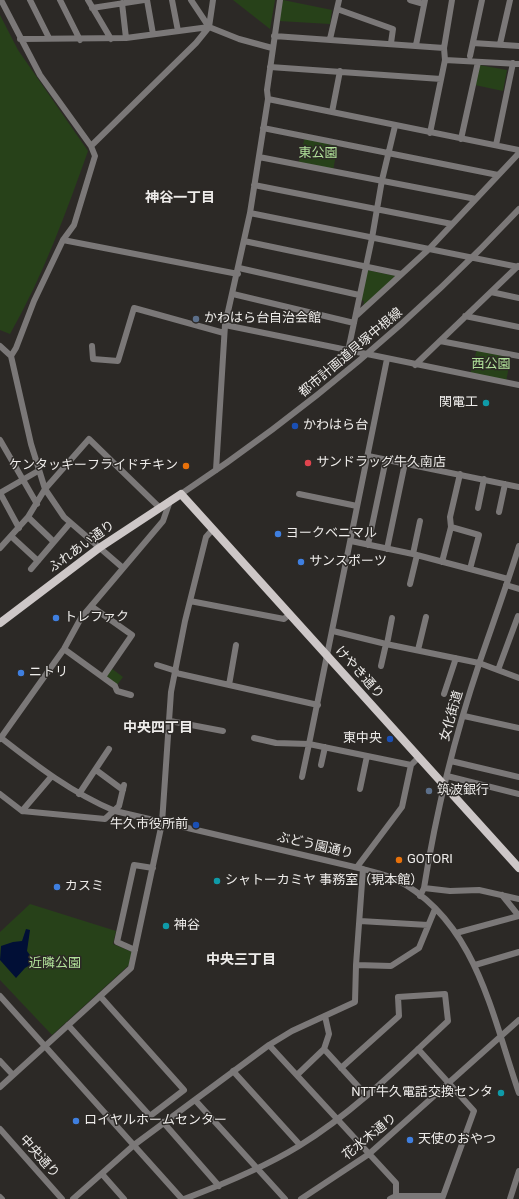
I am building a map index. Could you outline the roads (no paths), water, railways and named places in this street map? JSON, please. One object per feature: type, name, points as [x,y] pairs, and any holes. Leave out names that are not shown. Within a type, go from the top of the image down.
[{"type":"main road","name":"ふれあい通り","points":[[0,624],[99,548],[182,494]]},
{"type":"main road","name":"けやき通り","points":[[182,494],[519,868]]},
{"type":"street","points":[[1,0],[40,75],[91,146],[95,156],[74,225],[63,240],[11,356]]},
{"type":"street","points":[[30,0],[50,38]]},
{"type":"street","points":[[60,0],[80,40]]},
{"type":"street","points":[[88,0],[111,39]]},
{"type":"street","points":[[92,8],[144,0]]},
{"type":"street","points":[[147,0],[153,34]]},
{"type":"street","points":[[172,0],[178,31]]},
{"type":"street","points":[[191,0],[209,27]]},
{"type":"street","points":[[91,146],[196,43],[209,27],[213,0]]},
{"type":"street","points":[[216,470],[215,457],[225,325],[250,213],[264,128],[272,48],[280,0]]},
{"type":"street","points":[[330,39],[338,0]]},
{"type":"street","points":[[410,0],[425,2],[416,45]]},
{"type":"street","points":[[430,133],[445,60],[444,48],[452,0]]},
{"type":"street","points":[[470,56],[482,0]]},
{"type":"street","points":[[500,44],[510,0]]},
{"type":"street","points":[[122,3],[126,38]]},
{"type":"street","points":[[337,9],[393,28],[391,43]]},
{"type":"street","points":[[20,39],[111,39],[209,27],[239,39],[272,48]]},
{"type":"street","points":[[274,36],[391,43],[444,48]]},
{"type":"street","points":[[473,43],[519,46]]},
{"type":"street","points":[[445,60],[516,63],[496,145]]},
{"type":"street","points":[[461,139],[478,62]]},
{"type":"street","points":[[270,67],[441,79]]},
{"type":"street","points":[[332,112],[340,71]]},
{"type":"street","points":[[268,99],[395,126],[496,145],[519,151],[429,249],[357,315]]},
{"type":"street","points":[[348,351],[357,315],[359,295],[372,238],[382,180],[395,126]]},
{"type":"street","points":[[264,128],[498,175]]},
{"type":"street","points":[[259,157],[476,199]]},
{"type":"street","points":[[254,185],[452,224]]},
{"type":"street","name":"都市計画道貝塚中根線","points":[[182,494],[321,393],[369,354],[426,304],[473,258],[519,209]]},
{"type":"street","points":[[250,213],[518,266]]},
{"type":"street","points":[[63,240],[238,271],[359,295]]},
{"type":"street","points":[[244,241],[401,274]]},
{"type":"street","points":[[415,365],[518,266]]},
{"type":"street","points":[[491,292],[519,298]]},
{"type":"street","points":[[233,294],[354,323]]},
{"type":"street","points":[[92,346],[93,359],[118,361],[134,308],[224,333]]},
{"type":"street","points":[[465,316],[519,326]]},
{"type":"street","points":[[225,325],[519,385]]},
{"type":"street","points":[[440,340],[519,356]]},
{"type":"street","points":[[0,346],[11,356],[38,472],[45,489],[53,503],[70,523],[123,568]]},
{"type":"street","points":[[302,777],[328,657],[387,358]]},
{"type":"street","points":[[0,548],[12,537],[28,517],[45,489],[89,439],[160,508]]},
{"type":"street","points":[[0,440],[24,479],[37,504]]},
{"type":"street","points":[[368,456],[519,487]]},
{"type":"street","points":[[368,545],[386,459]]},
{"type":"street","points":[[387,549],[405,463]]},
{"type":"street","points":[[19,528],[0,493],[38,472]]},
{"type":"street","points":[[442,562],[452,527],[450,517],[460,474]]},
{"type":"street","points":[[478,508],[484,479]]},
{"type":"street","points":[[499,512],[505,484]]},
{"type":"street","points":[[299,494],[357,506]]},
{"type":"street","points":[[0,738],[64,649],[81,618],[163,521],[170,501]]},
{"type":"street","points":[[28,517],[54,542]]},
{"type":"street","points":[[410,584],[420,521]]},
{"type":"street","points":[[31,569],[70,523]]},
{"type":"street","points":[[452,527],[479,535],[470,569]]},
{"type":"street","points":[[0,1087],[131,968],[162,823],[171,692],[190,601],[206,537],[213,529]]},
{"type":"street","points":[[12,537],[38,561]]},
{"type":"street","points":[[351,541],[415,554],[470,569],[507,582],[519,589]]},
{"type":"street","name":"女化街道","points":[[420,896],[424,888],[431,840],[451,761],[479,663],[519,546]]},
{"type":"street","points":[[190,601],[284,619],[290,614]]},
{"type":"street","points":[[91,606],[132,635],[103,677]]},
{"type":"street","points":[[498,670],[518,616]]},
{"type":"street","points":[[418,650],[426,617]]},
{"type":"street","points":[[381,666],[392,618]]},
{"type":"street","points":[[333,631],[386,644],[479,663],[519,678]]},
{"type":"street","points":[[229,685],[236,645]]},
{"type":"street","points":[[64,649],[115,686],[117,691],[131,695]]},
{"type":"street","points":[[444,694],[456,658]]},
{"type":"street","points":[[157,665],[176,672],[318,705]]},
{"type":"street","points":[[464,716],[519,728]]},
{"type":"street","points":[[170,721],[223,731]]},
{"type":"street","name":"ぶどう園通り","points":[[0,738],[51,776],[79,794],[115,811],[360,868],[394,879],[420,896],[435,909],[456,933],[475,965],[519,1093]]},
{"type":"street","points":[[254,738],[276,743],[310,744],[411,765]]},
{"type":"street","points":[[321,765],[325,747]]},
{"type":"street","points":[[79,794],[109,749]]},
{"type":"street","points":[[360,789],[367,756]]},
{"type":"street","points":[[74,1199],[134,1144],[269,1045],[292,1031],[356,1002],[354,994],[360,921],[360,868],[402,808],[411,765],[419,757]]},
{"type":"street","points":[[451,761],[519,777]]},
{"type":"street","points":[[0,794],[22,811],[105,819],[119,806],[123,788],[96,770]]},
{"type":"street","points":[[22,811],[51,776]]},
{"type":"street","points":[[447,776],[519,794]]},
{"type":"street","points":[[136,950],[117,942],[134,865],[153,868]]},
{"type":"street","points":[[424,888],[450,891],[479,890],[519,899]]},
{"type":"street","points":[[456,933],[519,916],[502,895]]},
{"type":"street","points":[[356,965],[391,966],[419,948],[435,909]]},
{"type":"street","points":[[360,921],[428,925]]},
{"type":"street","points":[[475,965],[519,952]]},
{"type":"street","points":[[0,996],[183,1199],[219,1186],[258,1168],[300,1146],[338,1119],[366,1096],[448,1021],[445,994],[398,997],[399,1016],[341,1068]]},
{"type":"street","points":[[68,1025],[150,1116],[184,1090],[100,996]]},
{"type":"street","points":[[298,1074],[324,1049],[329,1034],[325,1016]]},
{"type":"street","name":"花水木通り","points":[[301,1199],[370,1154],[450,1084],[519,1020]]},
{"type":"street","points":[[269,1045],[298,1074],[396,1183],[393,1197],[442,1197],[474,1111],[418,1049]]},
{"type":"street","points":[[324,1049],[366,1096]]},
{"type":"street","points":[[0,1061],[13,1075]]},
{"type":"street","points":[[513,1076],[519,1070]]},
{"type":"street","points":[[233,1071],[300,1146]]},
{"type":"street","points":[[195,1100],[285,1199]]},
{"type":"street","points":[[164,1122],[219,1186]]},
{"type":"street","name":"中央通り","points":[[0,1129],[62,1199]]},
{"type":"street","points":[[510,1199],[519,1171]]},
{"type":"street","points":[[102,1174],[124,1199]]},
{"type":"water","points":[[26,929],[30,930],[27,951],[35,962],[25,968],[16,978],[0,960],[1,946],[22,941]]},
{"type":"place","name":"かわはら台自治会館","points":[[196,319]]},
{"type":"place","name":"関電工","points":[[486,403]]},
{"type":"place","name":"かわはら台","points":[[295,426]]},
{"type":"place","name":"サンドラッグ牛久南店","points":[[308,463]]},
{"type":"place","name":"ケンタッキーフライドチキン","points":[[186,466]]},
{"type":"place","name":"ヨークベニマル","points":[[278,534]]},
{"type":"place","name":"サンスポーツ","points":[[301,562]]},
{"type":"place","name":"トレファク","points":[[56,618]]},
{"type":"place","name":"ニトリ","points":[[21,673]]},
{"type":"place","name":"東中央","points":[[390,739]]},
{"type":"place","name":"筑波銀行","points":[[429,791]]},
{"type":"place","name":"牛久市役所前","points":[[196,825]]},
{"type":"place","name":"GOTORI","points":[[399,860]]},
{"type":"place","name":"シャトーカミヤ 事務室（現本館）","points":[[217,881]]},
{"type":"place","name":"カスミ","points":[[57,887]]},
{"type":"place","name":"神谷","points":[[166,926]]},
{"type":"place","name":"NTT牛久電話交換センタ","points":[[501,1093]]},
{"type":"place","name":"ロイヤルホームセンター","points":[[76,1121]]},
{"type":"place","name":"天使のおやつ","points":[[410,1140]]},
{"type":"district","name":"神谷一丁目","points":[[180,198]]},
{"type":"district","name":"中央四丁目","points":[[158,728]]},
{"type":"district","name":"中央三丁目","points":[[241,960]]},
{"type":"park label","name":"東公園","points":[[318,154]]},
{"type":"park label","name":"西公園","points":[[491,365]]},
{"type":"park label","name":"近隣公園","points":[[55,964]]}]
